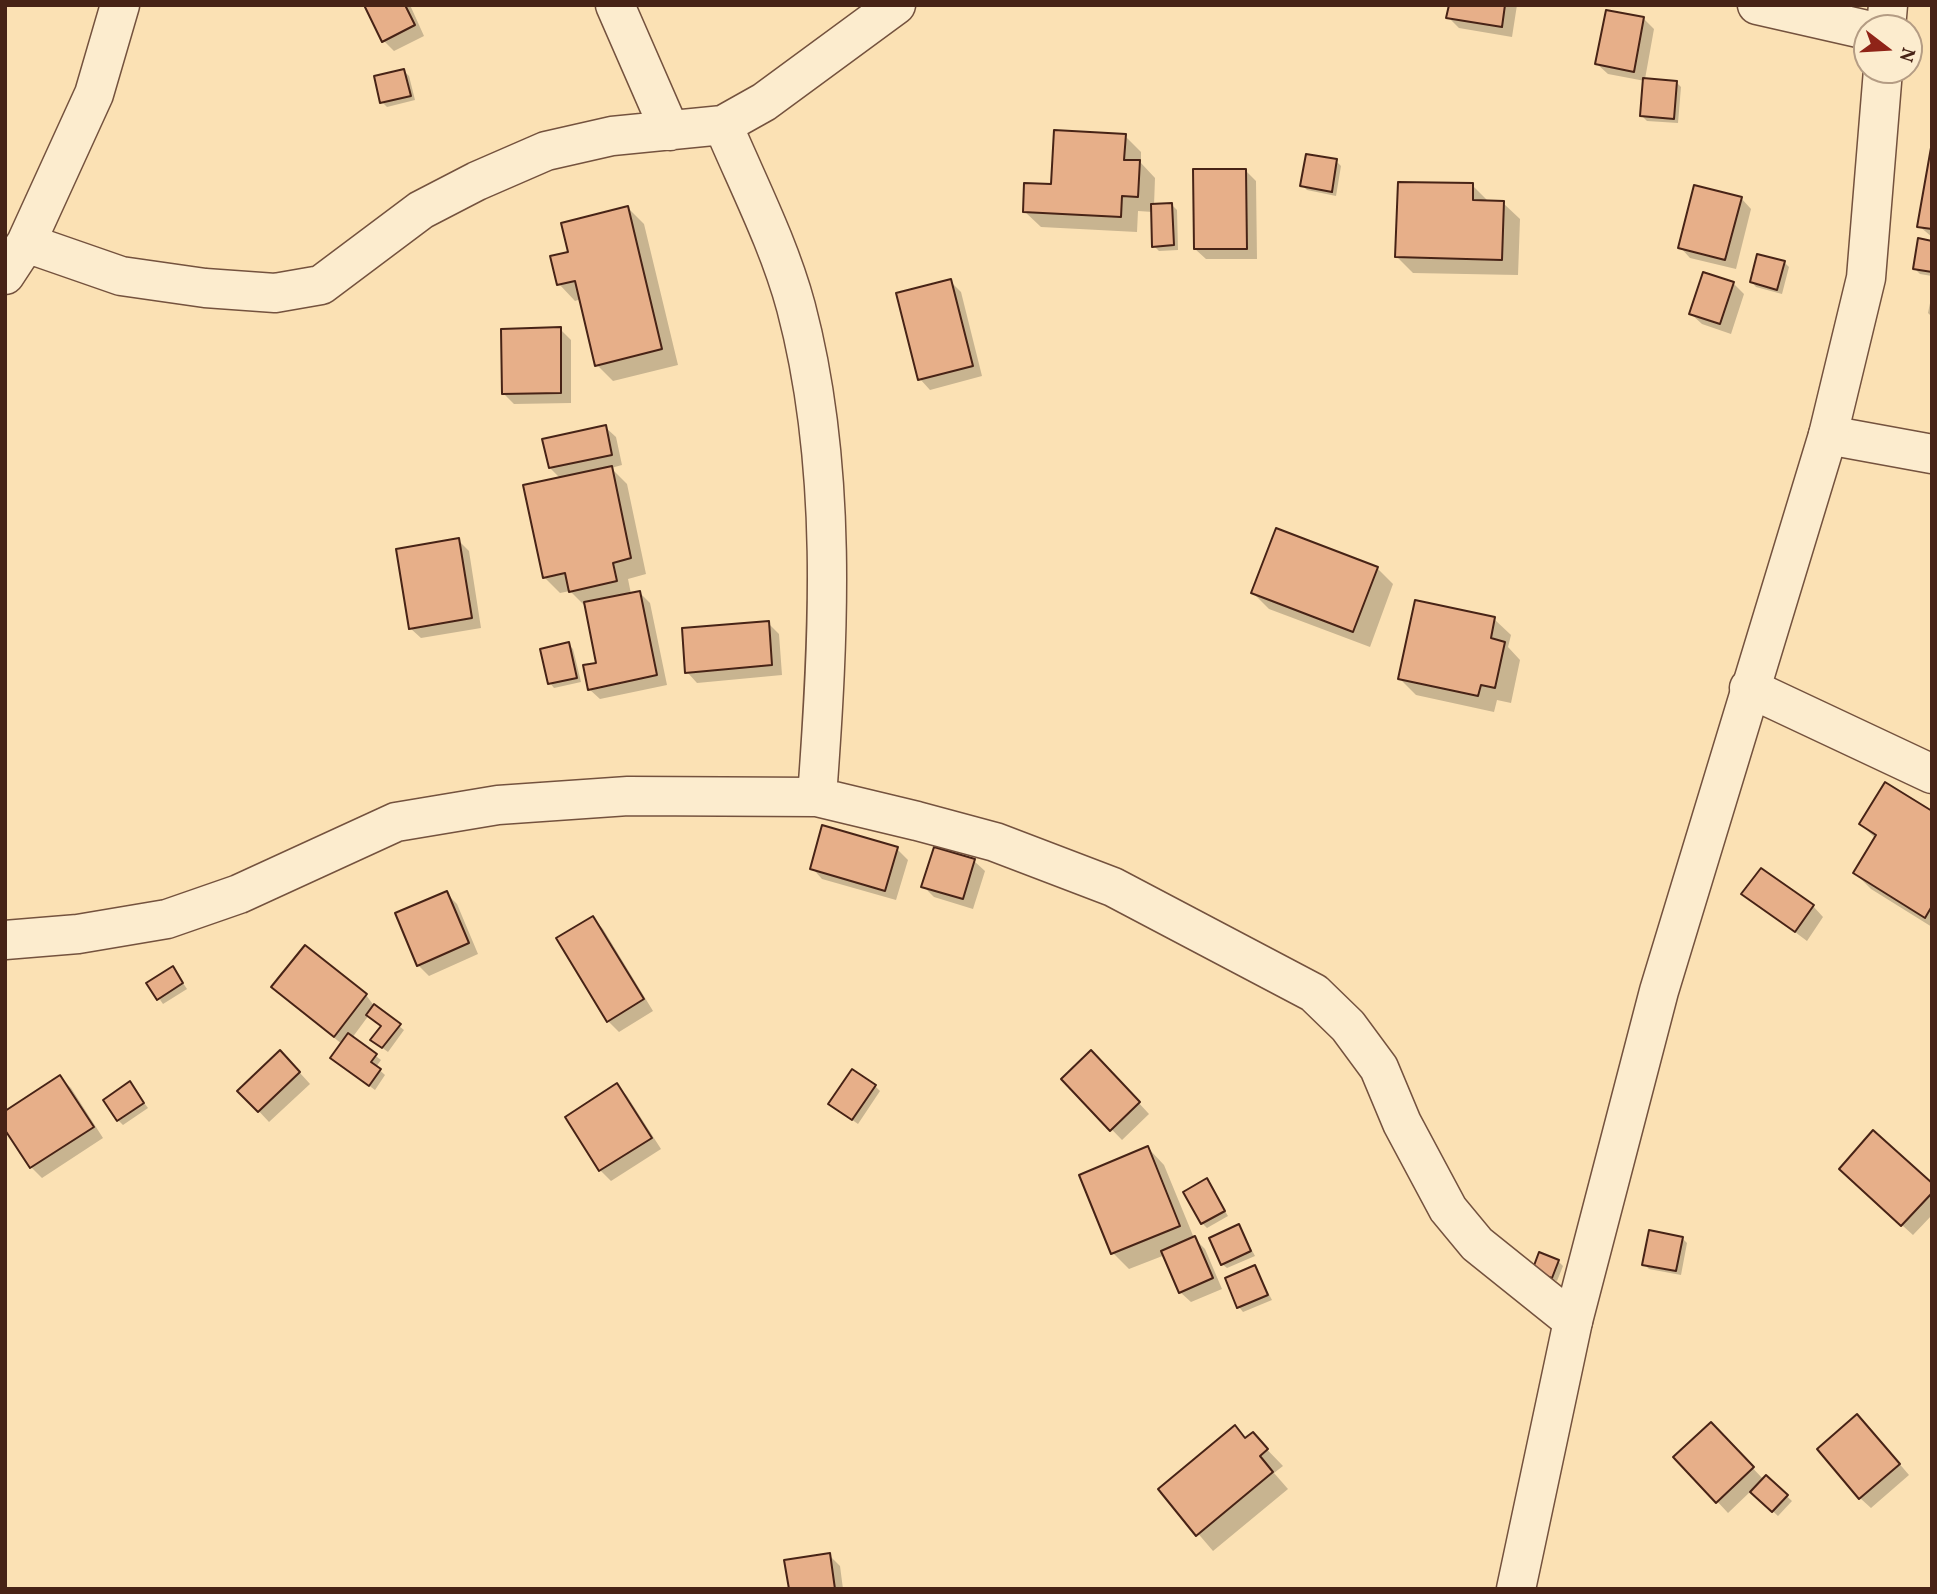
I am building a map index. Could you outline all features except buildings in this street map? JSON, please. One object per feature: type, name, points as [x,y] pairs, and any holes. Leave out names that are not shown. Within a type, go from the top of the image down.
[{"type":"street","points":[[5,275],[26,243],[94,94],[120,5]]},
{"type":"street","points":[[615,5],[670,131]]},
{"type":"street","points":[[26,243],[121,276],[205,288],[275,293],[321,285],[421,210],[477,181],[546,151],[612,136],[723,125],[764,102],[896,5]]},
{"type":"street","points":[[1757,5],[1853,27]]},
{"type":"street","points":[[1516,1589],[1573,1321],[1659,991],[1828,435],[1866,278],[1882,84]]},
{"type":"street","points":[[723,125],[766,224],[796,306],[815,400],[825,526],[827,662],[817,797]]},
{"type":"street","points":[[1828,435],[1932,454]]},
{"type":"street","points":[[1749,688],[1932,774]]},
{"type":"street","points":[[5,940],[78,934],[167,919],[239,894],[396,822],[498,805],[628,796],[817,797],[995,842],[1113,887],[1314,993],[1348,1026],[1380,1068],[1402,1123],[1448,1209],[1477,1244],[1573,1321]]}]
